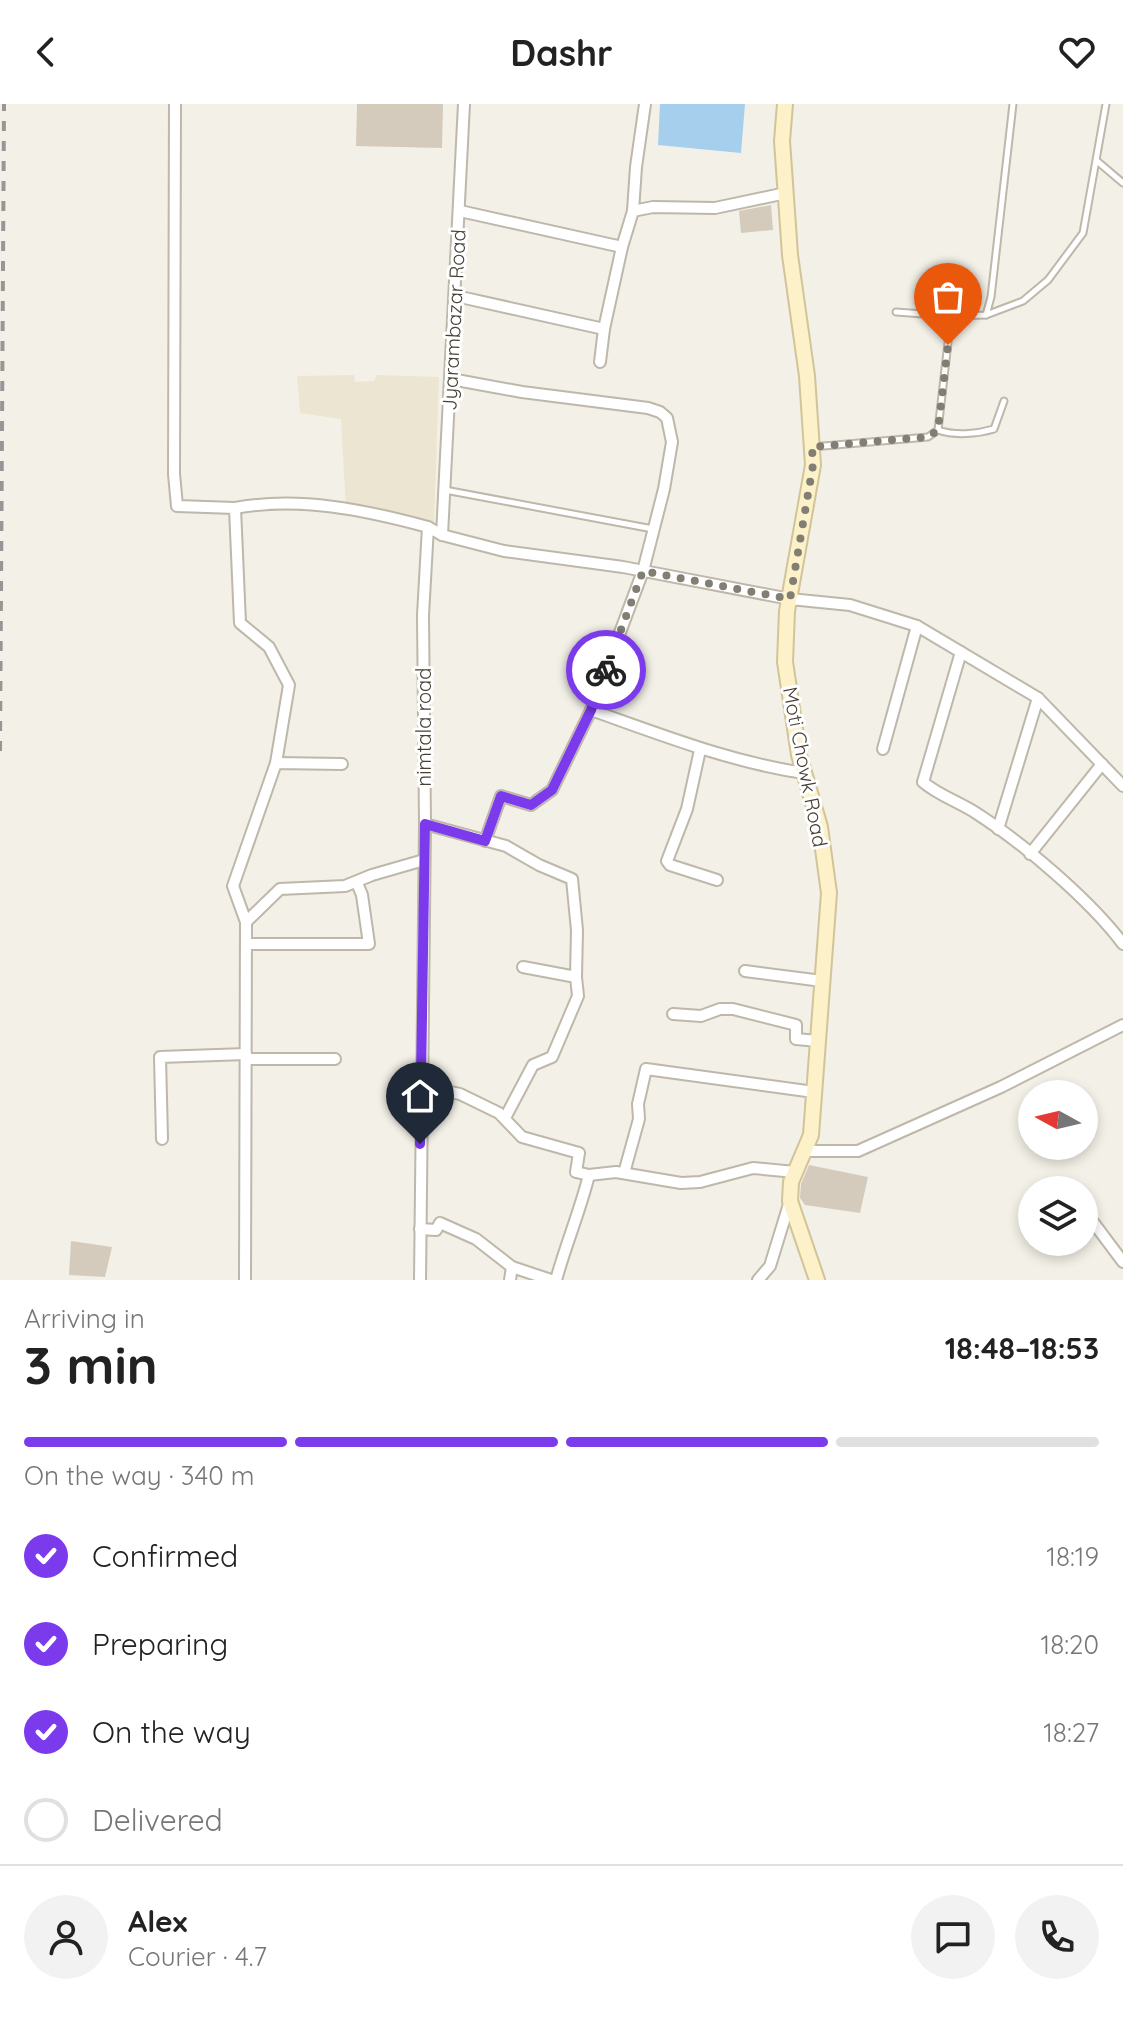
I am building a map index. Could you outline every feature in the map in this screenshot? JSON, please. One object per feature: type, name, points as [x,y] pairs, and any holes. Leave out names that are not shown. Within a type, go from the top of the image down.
[{"type":"street","points":[[175,104],[174,474],[177,506],[235,508],[269,502],[327,506],[428,527],[442,535],[504,551],[643,571],[790,599],[850,605],[917,626],[1038,698],[1123,786]]},
{"type":"street","name":"Jyarambazar Road","points":[[442,535],[464,104]]},
{"type":"street","points":[[600,362],[604,329],[633,211],[645,104]]},
{"type":"street","name":"Moti Chowk Road","points":[[785,104],[782,141],[790,255],[807,376],[813,465],[790,599],[785,662],[799,755],[820,827],[829,893],[811,1135],[791,1182],[790,1201],[817,1280]]},
{"type":"street","points":[[633,211],[653,207],[715,208],[786,193]]},
{"type":"street","points":[[460,211],[622,247]]},
{"type":"street","points":[[456,296],[604,329]]},
{"type":"street","points":[[451,379],[522,392],[622,403],[660,412],[667,418],[672,442],[664,489],[643,571],[591,710],[552,790],[531,805],[501,796],[485,841]]},
{"type":"street","points":[[235,508],[240,623],[269,647],[289,685],[276,763],[233,886],[246,922],[245,1280]]},
{"type":"street","name":"nimtala road","points":[[420,1280],[425,824],[423,615],[428,527]]},
{"type":"street","points":[[883,749],[917,626]]},
{"type":"street","points":[[961,652],[923,782],[998,829],[1030,854],[1112,929],[1123,944]]},
{"type":"street","points":[[998,829],[1038,698]]},
{"type":"street","points":[[591,710],[700,750],[760,766],[804,773]]},
{"type":"street","points":[[700,750],[687,809],[667,861],[670,865],[717,880]]},
{"type":"street","points":[[276,763],[342,764]]},
{"type":"street","points":[[1030,854],[1102,764]]},
{"type":"street","points":[[425,824],[506,846],[572,879],[578,996],[552,1057],[533,1065],[505,1118]]},
{"type":"street","points":[[246,922],[280,889],[345,886],[424,860]]},
{"type":"street","points":[[246,944],[369,944],[362,895],[357,883]]},
{"type":"street","points":[[523,967],[576,977]]},
{"type":"street","points":[[745,971],[822,981]]},
{"type":"street","points":[[673,1014],[701,1016],[720,1009],[733,1009],[796,1025],[796,1039],[818,1041]]},
{"type":"street","points":[[804,1151],[858,1151],[1001,1087],[1123,1025]]},
{"type":"street","points":[[162,1139],[160,1057],[335,1059]]},
{"type":"street","points":[[624,1173],[639,1119],[638,1104],[646,1069],[814,1092]]},
{"type":"street","points":[[421,1086],[460,1094],[505,1118],[522,1137],[579,1153],[576,1172],[589,1175],[624,1173],[681,1183],[700,1182],[753,1168],[795,1172]]},
{"type":"street","points":[[420,1229],[436,1230],[440,1223],[476,1239],[512,1267],[553,1280],[570,1229],[580,1213],[589,1175]]},
{"type":"street","points":[[758,1280],[770,1266],[790,1201]]},
{"type":"street","points":[[1098,1229],[1123,1262]]},
{"type":"street","points":[[510,1280],[512,1267]]},
{"type":"lane","points":[[986,315],[991,297],[1013,104]]},
{"type":"lane","points":[[896,312],[986,315],[1023,301],[1048,280],[1083,233],[1106,104]]},
{"type":"lane","points":[[1096,160],[1123,183]]},
{"type":"lane","points":[[812,447],[928,437],[938,430],[951,316]]},
{"type":"lane","points":[[938,430],[948,433],[994,429],[1004,401]]},
{"type":"lane","points":[[445,490],[653,529]]},
{"type":"shaded area","points":[[354,375],[355,382],[374,381],[377,375],[439,377],[434,523],[346,510],[341,419],[300,413],[297,376]]},
{"type":"water","points":[[660,104],[745,104],[741,153],[658,145]]},
{"type":"building","points":[[357,104],[443,104],[442,148],[356,146]]},
{"type":"building","points":[[771,205],[773,230],[741,233],[739,211]]},
{"type":"building","points":[[809,1165],[868,1177],[860,1213],[805,1205],[800,1198],[801,1184]]},
{"type":"building","points":[[71,1241],[112,1247],[105,1277],[69,1275]]},
{"type":"railway","points":[[0,751],[4,104]]},
{"type":"way so far","points":[[606,670],[643,571],[790,599],[813,465],[812,447],[928,437],[938,430],[948,345]]},
{"type":"route","points":[[420,1144],[425,824],[485,841],[501,796],[531,805],[552,790],[591,710],[606,670]]}]
